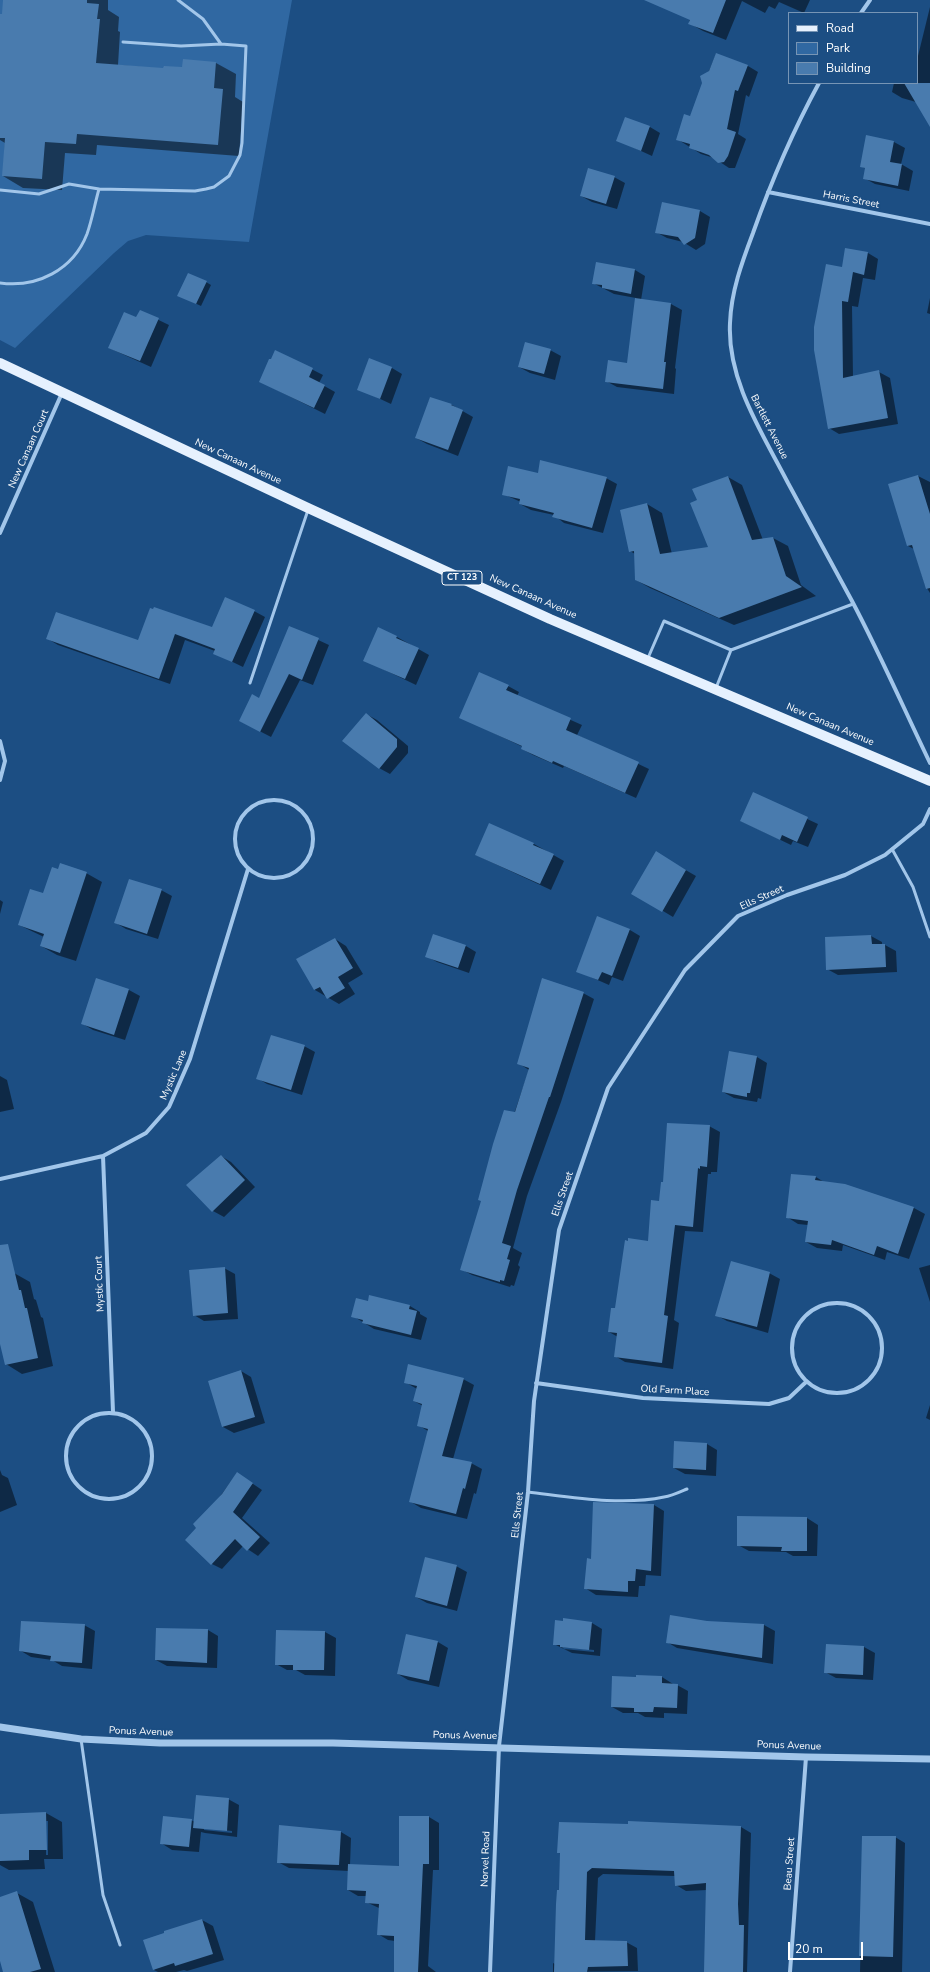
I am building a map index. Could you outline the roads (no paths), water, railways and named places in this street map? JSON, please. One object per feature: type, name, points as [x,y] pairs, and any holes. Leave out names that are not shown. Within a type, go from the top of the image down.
[{"type":"main road","name":"New Canaan Avenue","points":[[0,362],[62,393],[308,508],[550,619],[930,781]]},
{"type":"street","points":[[862,12],[870,0]]},
{"type":"street","name":"Bartlett Avenue","points":[[819,84],[768,192],[742,263],[734,296],[730,324],[735,364],[743,393],[755,419],[853,604],[930,763]]},
{"type":"street","name":"Harris Street","points":[[768,192],[930,224]]},
{"type":"street","name":"New Canaan Court","points":[[0,533],[62,393]]},
{"type":"street","points":[[0,741],[5,761],[0,780]]},
{"type":"street","points":[[275,800],[288,802],[300,810],[309,820],[313,833],[313,847],[308,860],[299,870],[287,876],[274,879],[260,876],[248,869],[240,858],[235,846],[235,832],[240,819],[249,809],[261,802],[275,800]]},
{"type":"street","name":"Ells Street","points":[[499,1746],[528,1492],[536,1383],[558,1230],[608,1088],[685,970],[738,916],[787,895],[845,875],[885,855],[923,824],[930,809]]},
{"type":"street","name":"Mystic Lane","points":[[0,1179],[103,1156],[146,1133],[169,1107],[190,1059],[248,869]]},
{"type":"street","name":"Mystic Court","points":[[103,1156],[113,1412]]},
{"type":"street","points":[[835,1303],[852,1306],[868,1315],[878,1330],[882,1347],[879,1364],[870,1379],[855,1389],[838,1393],[821,1391],[806,1382],[796,1367],[791,1350],[794,1333],[803,1318],[818,1307],[835,1303]]},
{"type":"street","name":"Old Farm Place","points":[[536,1383],[643,1398],[769,1404],[789,1398],[806,1382]]},
{"type":"street","points":[[113,1412],[127,1416],[139,1424],[148,1435],[153,1449],[152,1463],[148,1476],[139,1488],[127,1496],[113,1499],[99,1498],[86,1492],[75,1482],[68,1470],[66,1455],[68,1441],[75,1429],[86,1419],[99,1413],[113,1412]]},
{"type":"street","name":"Ponus Avenue","points":[[0,1727],[81,1739],[160,1743],[333,1743],[499,1746],[806,1757],[930,1759]]},
{"type":"street","name":"Norvel Road","points":[[490,1972],[499,1746]]},
{"type":"street","name":"Beau Street","points":[[790,1972],[806,1757]]},
{"type":"lane","points":[[178,0],[203,19],[221,44]]},
{"type":"lane","points":[[0,190],[39,194],[69,184],[99,189],[195,191],[214,187],[229,176],[240,155],[242,143],[246,46],[221,44],[181,46],[123,42]]},
{"type":"lane","points":[[0,283],[12,284],[34,282],[53,274],[71,259],[78,251],[88,232],[99,189]]},
{"type":"lane","points":[[250,683],[308,508]]},
{"type":"lane","points":[[648,660],[664,621],[731,650],[853,604]]},
{"type":"lane","points":[[715,690],[731,650]]},
{"type":"lane","points":[[892,850],[913,887],[930,937]]},
{"type":"lane","points":[[528,1492],[581,1498],[636,1500],[664,1497],[687,1489]]},
{"type":"lane","points":[[81,1739],[92,1830],[103,1895],[120,1945]]}]
